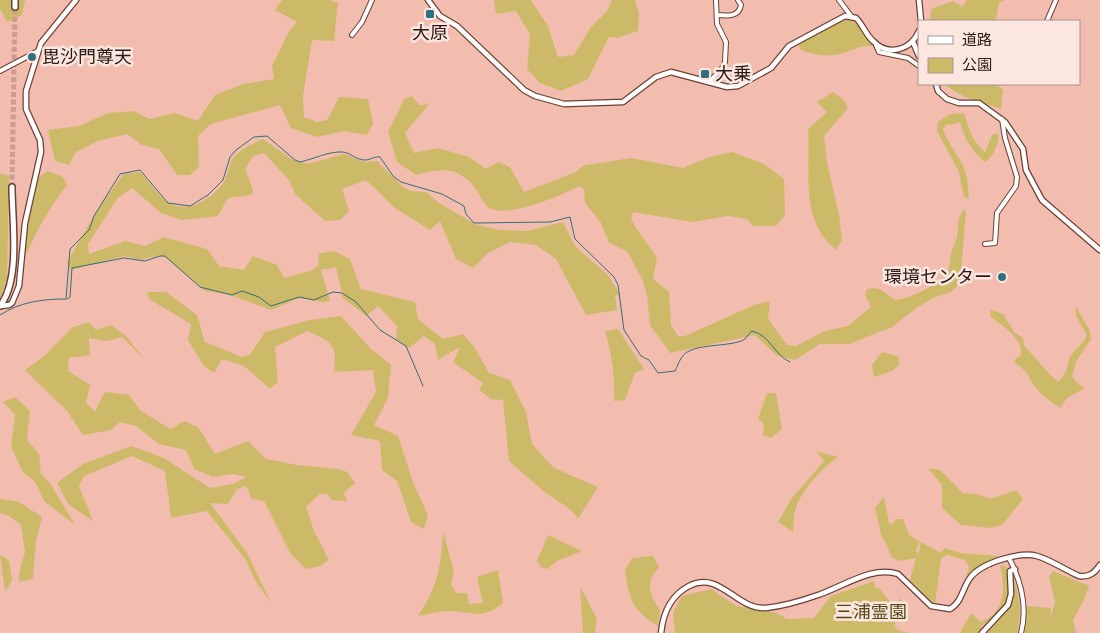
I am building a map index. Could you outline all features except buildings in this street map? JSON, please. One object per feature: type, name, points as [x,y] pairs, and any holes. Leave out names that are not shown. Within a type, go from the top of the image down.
[{"type":"main road","points":[[15,0],[15,7]]},
{"type":"main road","points":[[0,306],[10,290],[12,274],[12,187]]},
{"type":"street","points":[[0,306],[12,303],[19,286],[24,223],[41,152],[40,140],[25,102],[26,92],[41,43],[76,0]]},
{"type":"street","points":[[352,34],[362,22],[372,0]]},
{"type":"street","points":[[428,0],[440,16],[457,26],[524,90],[534,96],[568,104],[619,103],[627,101],[656,78],[666,73],[676,72],[727,87],[738,86],[771,68],[794,42],[838,18],[851,16]]},
{"type":"street","points":[[710,81],[725,62],[726,42],[717,24],[716,0]]},
{"type":"street","points":[[717,15],[730,16],[737,13],[741,5],[738,0]]},
{"type":"street","points":[[839,0],[851,16],[863,26],[876,44],[879,52],[902,56],[918,65]]},
{"type":"street","points":[[919,0],[921,20]]},
{"type":"street","points":[[1047,20],[1056,0]]},
{"type":"street","points":[[876,44],[886,50],[896,50],[913,42],[918,33]]},
{"type":"street","points":[[913,42],[918,54]]},
{"type":"street","points":[[0,71],[38,51]]},
{"type":"street","points":[[936,85],[938,91],[947,99],[959,103],[979,103],[1002,119],[1022,149],[1026,170],[1042,200],[1100,250]]},
{"type":"street","points":[[984,244],[995,243],[997,213],[1016,186],[1017,177],[1004,138],[1002,119]]},
{"type":"street","points":[[661,633],[665,610],[675,596],[689,586],[701,583],[721,586],[743,602],[764,608],[788,604],[873,574],[892,572],[898,574],[931,606],[950,609],[959,601],[974,573],[994,562],[1022,554],[1038,556],[1079,576],[1091,575],[1100,565]]},
{"type":"street","points":[[1008,558],[1015,570],[1024,600],[1021,633]]},
{"type":"street","points":[[982,633],[1008,605],[1011,594],[1010,571],[1015,570]]},
{"type":"green space","points":[[0,0],[25,0],[22,15],[7,22],[0,9]]},
{"type":"green space","points":[[282,0],[330,0],[338,3],[334,41],[312,40],[303,96],[304,117],[317,122],[327,120],[339,97],[368,99],[373,124],[367,135],[344,131],[317,137],[291,128],[280,105],[211,124],[198,136],[199,167],[190,175],[177,175],[159,149],[142,145],[127,134],[98,141],[76,152],[69,165],[55,161],[48,130],[79,126],[108,113],[134,111],[149,119],[175,113],[198,121],[215,95],[243,84],[274,79],[272,65],[289,32],[297,22],[275,10]]},
{"type":"green space","points":[[494,0],[531,0],[548,26],[558,57],[574,55],[591,27],[607,11],[612,0],[635,0],[639,13],[638,31],[617,38],[609,37],[588,79],[561,91],[540,83],[527,69],[530,34],[516,11],[496,14]]},
{"type":"green space","points":[[967,0],[1005,0],[999,3],[996,20],[930,20],[931,9],[953,1],[962,7]]},
{"type":"green space","points":[[850,19],[863,30],[872,46],[863,46],[840,54],[830,55],[815,54],[801,50],[797,41],[833,22]]},
{"type":"green space","points":[[946,85],[997,85],[1003,90],[1001,109],[971,99]]},
{"type":"green space","points":[[833,92],[843,99],[848,108],[824,136],[842,240],[836,250],[825,239],[818,227],[810,201],[809,186],[808,129],[827,112],[817,102]]},
{"type":"green space","points":[[412,96],[420,106],[430,103],[405,133],[414,153],[438,148],[469,157],[486,169],[499,162],[510,167],[524,192],[576,172],[582,166],[631,158],[683,168],[710,157],[732,152],[764,164],[784,179],[785,215],[776,226],[753,226],[747,219],[727,216],[693,222],[633,212],[631,220],[657,258],[653,279],[669,292],[671,325],[678,336],[685,336],[754,305],[770,301],[768,319],[787,345],[796,346],[825,331],[848,326],[871,307],[865,295],[867,289],[879,289],[895,300],[902,299],[923,291],[948,274],[951,253],[957,237],[959,218],[963,210],[966,212],[960,283],[951,292],[935,297],[918,307],[892,327],[849,344],[820,344],[795,360],[777,356],[755,335],[670,353],[650,325],[647,295],[642,279],[627,251],[609,243],[601,223],[585,203],[584,189],[580,186],[534,205],[496,210],[486,205],[475,188],[462,175],[440,170],[416,175],[397,162],[388,132],[404,99]]},
{"type":"green space","points":[[964,113],[974,139],[985,152],[992,135],[998,133],[995,149],[991,157],[985,162],[969,144],[960,122],[951,125],[947,124],[943,129],[947,140],[965,171],[969,199],[964,197],[959,172],[937,131],[938,122],[950,114]]},
{"type":"green space","points":[[263,139],[293,160],[308,164],[344,154],[364,162],[377,161],[402,186],[411,191],[426,192],[439,203],[477,225],[500,230],[527,231],[563,222],[575,246],[608,275],[620,295],[615,295],[617,310],[586,315],[556,259],[536,245],[510,242],[488,253],[473,268],[456,259],[440,221],[430,230],[395,208],[366,180],[342,189],[349,211],[340,220],[325,221],[296,195],[288,179],[264,153],[253,156],[245,169],[253,190],[252,195],[228,198],[218,216],[182,220],[161,213],[132,188],[117,199],[88,244],[89,254],[125,241],[145,246],[164,237],[207,249],[219,266],[244,270],[253,256],[277,265],[284,278],[310,271],[318,266],[319,254],[334,251],[350,259],[361,289],[415,302],[418,319],[443,339],[463,334],[475,348],[489,373],[510,380],[526,412],[532,444],[554,468],[598,487],[578,519],[571,510],[542,490],[509,461],[503,400],[491,399],[479,390],[483,383],[453,362],[460,347],[438,360],[435,344],[424,336],[409,348],[396,340],[397,326],[378,306],[366,316],[343,298],[336,267],[321,270],[330,301],[322,302],[299,298],[271,310],[227,294],[205,291],[165,257],[158,256],[139,260],[125,256],[71,270],[67,263],[108,195],[124,174],[140,172],[166,201],[182,207],[190,206],[213,194],[224,182],[234,157],[244,149]]},
{"type":"green space","points":[[48,171],[63,177],[67,185],[48,211],[20,262],[39,177]]},
{"type":"green space","points":[[0,173],[9,176],[7,279],[0,299]]},
{"type":"green space","points":[[147,292],[166,292],[197,315],[205,342],[242,357],[250,355],[265,332],[310,320],[341,316],[371,349],[391,365],[388,398],[374,425],[398,436],[414,485],[428,515],[424,529],[411,522],[397,481],[382,470],[380,441],[351,435],[376,392],[373,370],[334,372],[335,356],[331,345],[322,338],[307,331],[275,347],[278,382],[270,389],[244,366],[222,359],[214,373],[204,366],[188,340],[191,324],[149,299]]},
{"type":"green space","points":[[1075,305],[1090,331],[1091,339],[1076,362],[1072,376],[1077,383],[1085,388],[1067,398],[1060,408],[1039,391],[1026,372],[1015,363],[1015,359],[1021,355],[1019,343],[1011,333],[990,316],[991,310],[1003,314],[1014,332],[1023,338],[1024,346],[1058,382],[1065,374],[1072,354],[1087,335],[1076,316]]},
{"type":"green space","points":[[89,322],[96,330],[111,325],[126,336],[144,359],[122,337],[107,341],[89,338],[90,355],[69,358],[68,371],[90,385],[86,403],[95,411],[105,392],[129,395],[140,410],[170,429],[185,421],[198,427],[215,454],[248,441],[266,459],[297,465],[339,469],[347,472],[355,483],[344,493],[347,501],[331,500],[328,494],[320,494],[306,507],[314,531],[329,560],[320,566],[306,569],[290,553],[264,501],[252,499],[246,486],[237,489],[228,504],[210,503],[247,553],[271,603],[255,580],[246,560],[207,511],[171,518],[165,471],[132,456],[84,476],[79,486],[93,521],[69,505],[57,483],[83,464],[131,446],[164,458],[210,488],[233,484],[246,477],[233,474],[213,477],[194,469],[186,450],[159,444],[136,426],[120,422],[111,430],[83,435],[67,411],[25,370],[42,358],[73,327]]},
{"type":"green space","points":[[618,329],[644,369],[635,373],[625,400],[614,401],[610,349],[605,331]]},
{"type":"green space","points":[[882,352],[899,357],[899,365],[892,371],[874,377],[872,365]]},
{"type":"green space","points":[[767,393],[776,393],[782,429],[771,438],[763,435],[764,424],[758,419]]},
{"type":"green space","points":[[15,397],[30,411],[27,440],[39,454],[41,474],[50,483],[75,525],[44,501],[35,482],[23,472],[11,447],[15,414],[3,402]]},
{"type":"green space","points":[[816,451],[838,457],[819,473],[803,494],[795,511],[793,532],[778,522],[792,498],[824,461]]},
{"type":"green space","points":[[928,468],[940,470],[963,493],[977,494],[991,499],[1016,490],[1023,499],[1002,525],[990,528],[961,525],[942,508],[942,485]]},
{"type":"green space","points":[[884,497],[889,523],[893,524],[896,519],[903,519],[909,535],[920,542],[916,550],[918,556],[921,542],[941,553],[944,548],[961,553],[999,556],[979,566],[966,577],[969,567],[965,560],[948,555],[941,558],[935,605],[910,580],[916,558],[900,561],[891,557],[882,538],[875,508]]},
{"type":"green space","points":[[0,499],[19,502],[42,517],[36,541],[33,579],[19,582],[19,573],[25,552],[21,525],[9,516],[0,513]]},
{"type":"green space","points":[[443,531],[454,572],[451,584],[456,593],[467,593],[469,604],[483,603],[477,577],[498,570],[503,603],[495,609],[477,614],[446,611],[418,616],[430,595],[437,575]]},
{"type":"green space","points":[[548,535],[582,551],[557,561],[547,569],[541,567],[537,561]]},
{"type":"green space","points":[[0,555],[9,560],[12,580],[5,592]]},
{"type":"green space","points":[[653,556],[659,567],[652,578],[650,588],[653,599],[660,610],[658,626],[642,615],[633,603],[628,589],[625,570],[632,558]]},
{"type":"green space","points":[[1000,565],[1005,566],[1008,575],[1008,596],[1006,602],[993,618],[981,626],[982,633],[960,633],[971,613],[981,622],[993,615],[1001,603],[1003,591]]},
{"type":"green space","points":[[1053,571],[1089,586],[1073,620],[1076,633],[1024,633],[1027,606],[1051,608],[1050,620],[1055,602],[1049,577]]},
{"type":"green space","points":[[1013,576],[1020,604],[1017,633],[986,633],[1012,604]]},
{"type":"green space","name":"三浦霊園","points":[[874,581],[875,588],[878,587],[896,609],[900,598],[902,609],[894,626],[898,630],[908,633],[675,633],[673,613],[682,596],[711,589],[736,606],[777,613],[787,619],[814,618],[831,596]]},
{"type":"green space","points":[[580,586],[597,619],[595,633],[583,633]]},
{"type":"waterway","points":[[66,299],[70,249],[89,230],[94,216],[120,174],[140,170],[168,203],[190,206],[208,195],[223,180],[230,157],[236,150],[254,137],[267,136],[295,160],[300,162],[338,152],[343,152],[362,160],[380,157],[393,176],[401,182],[442,194],[464,206],[466,214],[474,223],[550,222],[570,217],[575,239],[614,277],[618,285],[624,330],[641,356],[649,360],[658,373],[675,371],[682,357],[687,352],[702,347],[739,342],[745,339],[752,331],[768,341],[780,355],[790,362]]},
{"type":"waterway","points":[[67,299],[70,297],[72,268],[124,258],[145,261],[160,256],[165,256],[200,287],[232,295],[242,291],[259,297],[271,306],[299,297],[314,300],[333,292],[342,293],[356,302],[380,330],[406,346],[423,386]]},
{"type":"waterway","points":[[0,315],[15,307],[31,302],[65,299]]},
{"type":"tunnel","points":[[12,187],[15,7]]},
{"type":"place","name":"大原","points":[[430,14]]},
{"type":"place","name":"毘沙門尊天","points":[[32,57]]},
{"type":"place","name":"大乗","points":[[705,74]]},
{"type":"place","name":"環境センター","points":[[1002,277]]}]
